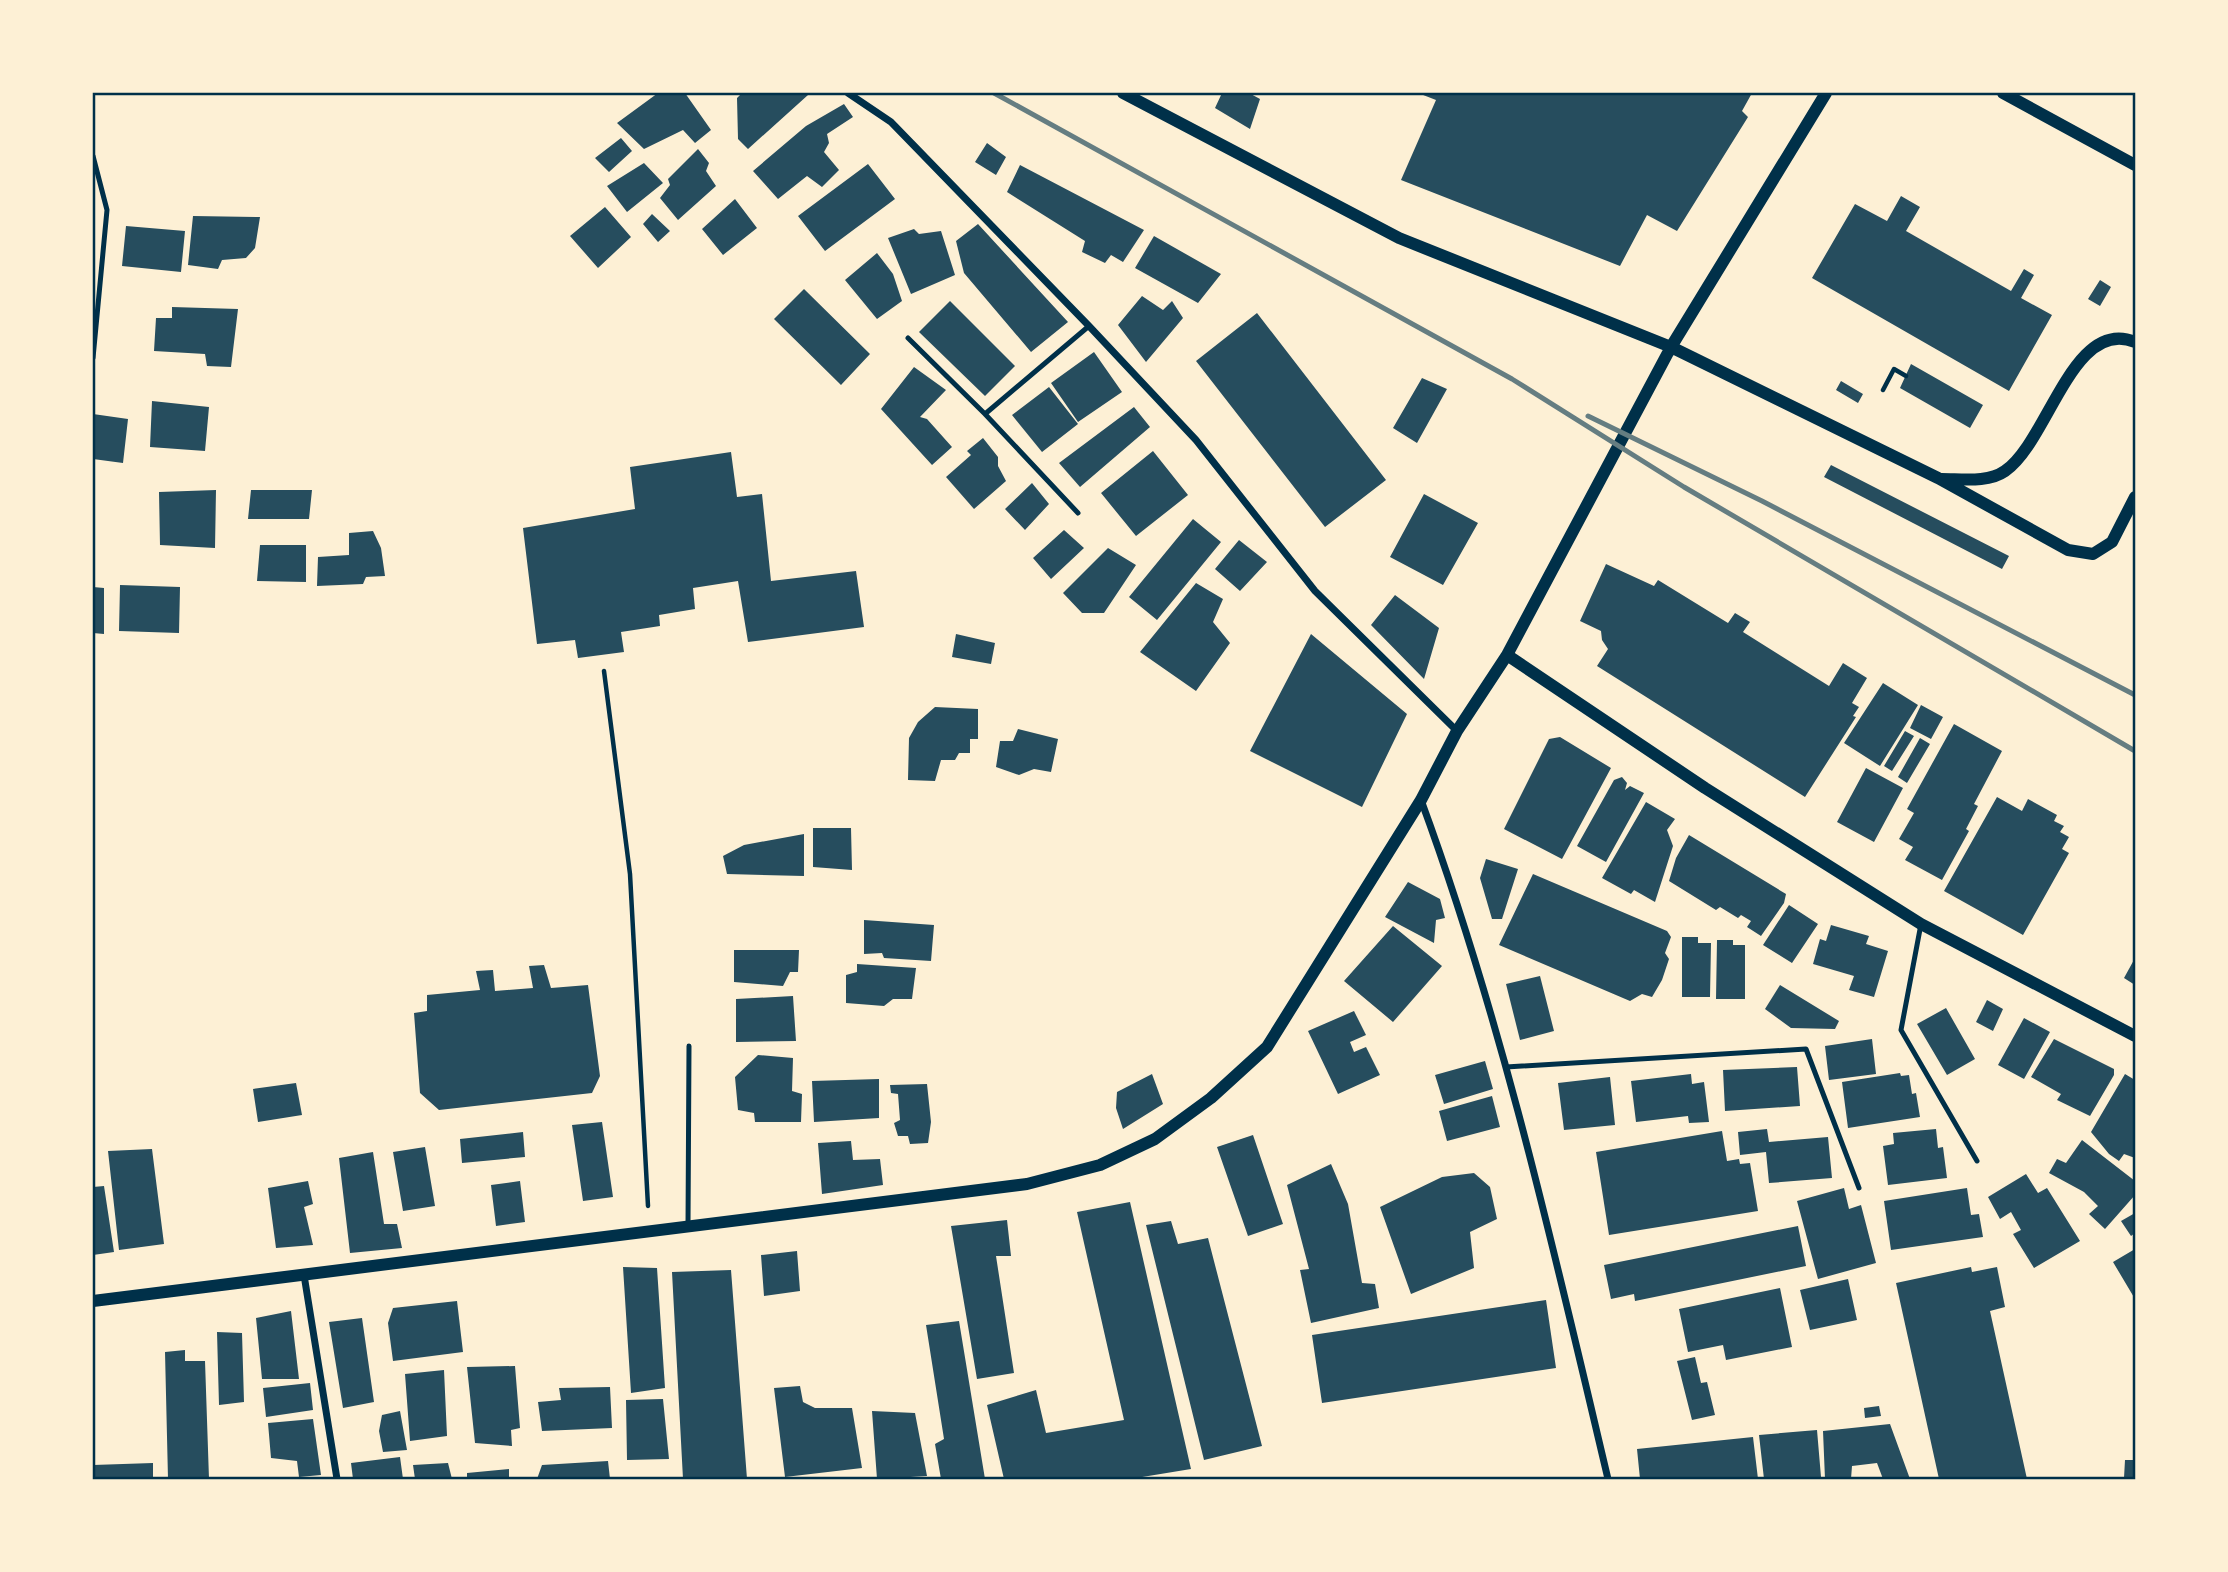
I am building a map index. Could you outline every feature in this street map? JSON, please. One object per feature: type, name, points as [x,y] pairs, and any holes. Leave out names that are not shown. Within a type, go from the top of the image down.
[{"type":"street","points":[[848,93],[891,122],[1089,326],[1196,440],[1315,591],[1457,731]]},
{"type":"street","points":[[1124,93],[1399,238],[1671,347],[1938,478],[2068,550],[2093,554],[2112,541],[2135,497]]},
{"type":"street","points":[[93,1301],[1027,1184],[1100,1165],[1155,1139],[1211,1098],[1267,1046],[1421,800],[1457,731],[1507,655],[1671,347],[1825,93]]},
{"type":"street","points":[[2003,93],[2135,165]]},
{"type":"street","points":[[1938,478],[1978,480],[2004,472],[2030,445],[2084,352],[2108,338],[2135,342]]},
{"type":"street","points":[[1507,655],[1705,788],[1922,924],[2135,1036]]},
{"type":"street","points":[[1421,800],[1444,862],[1506,1067],[1608,1479]]},
{"type":"street","points":[[304,1275],[337,1479]]},
{"type":"lane","points":[[93,156],[107,210],[93,358]]},
{"type":"lane","points":[[985,414],[1089,326]]},
{"type":"lane","points":[[908,338],[985,414],[1078,513]]},
{"type":"lane","points":[[1922,924],[1901,1030],[1977,1161]]},
{"type":"lane","points":[[688,1226],[690,1046]]},
{"type":"lane","points":[[1506,1067],[1806,1049],[1859,1188]]},
{"type":"path","points":[[1883,390],[1894,369],[1906,376]]},
{"type":"path","points":[[604,671],[630,874],[650,1231]]},
{"type":"building","points":[[658,93],[685,93],[711,130],[695,143],[683,130],[644,149],[617,123]]},
{"type":"building","points":[[742,93],[808,95],[748,149],[738,139],[737,98]]},
{"type":"building","points":[[1222,93],[1249,93],[1260,99],[1250,129],[1215,108]]},
{"type":"building","points":[[1418,93],[1752,93],[1742,111],[1748,117],[1677,231],[1647,215],[1620,266],[1401,180],[1436,100]]},
{"type":"building","points":[[844,104],[853,117],[827,134],[829,143],[824,152],[839,170],[822,187],[807,176],[778,199],[753,171],[806,126]]},
{"type":"building","points":[[621,138],[632,151],[609,172],[595,158]]},
{"type":"building","points":[[987,143],[1006,157],[996,175],[975,162]]},
{"type":"building","points":[[698,149],[709,163],[706,171],[716,186],[678,220],[660,198],[670,185],[668,179]]},
{"type":"building","points":[[644,163],[663,183],[627,212],[607,186]]},
{"type":"building","points":[[868,164],[895,199],[825,251],[798,216]]},
{"type":"building","points":[[1020,165],[1144,230],[1123,262],[1111,255],[1105,263],[1082,252],[1085,241],[1007,192]]},
{"type":"building","points":[[1901,196],[1920,207],[1906,231],[2011,291],[2024,269],[2034,275],[2021,298],[2052,315],[2009,391],[1812,278],[1855,204],[1887,221]]},
{"type":"building","points":[[735,199],[757,228],[723,255],[702,229]]},
{"type":"building","points":[[605,207],[631,237],[598,268],[570,236]]},
{"type":"building","points":[[652,214],[670,231],[658,242],[643,224]]},
{"type":"building","points":[[193,216],[260,217],[255,248],[246,258],[222,260],[218,269],[188,265]]},
{"type":"building","points":[[978,224],[1068,322],[1031,352],[964,273],[956,241]]},
{"type":"building","points":[[126,226],[185,231],[181,272],[122,266]]},
{"type":"building","points":[[914,229],[919,234],[941,231],[955,275],[911,294],[888,238]]},
{"type":"building","points":[[1154,236],[1221,274],[1198,303],[1135,268]]},
{"type":"building","points":[[877,253],[893,274],[902,301],[877,319],[845,280]]},
{"type":"building","points":[[2100,280],[2111,287],[2100,306],[2088,299]]},
{"type":"building","points":[[804,289],[870,354],[841,385],[774,319]]},
{"type":"building","points":[[1142,296],[1163,310],[1172,301],[1183,318],[1146,362],[1118,325]]},
{"type":"building","points":[[950,301],[1015,366],[985,396],[919,332]]},
{"type":"building","points":[[172,307],[238,309],[231,367],[207,366],[205,354],[154,351],[156,318],[172,318]]},
{"type":"building","points":[[1257,313],[1386,480],[1325,527],[1196,361]]},
{"type":"building","points":[[1094,352],[1122,392],[1078,422],[1051,383]]},
{"type":"building","points":[[1911,364],[1983,405],[1970,428],[1900,388]]},
{"type":"building","points":[[914,367],[946,390],[920,417],[927,419],[952,447],[932,465],[881,409]]},
{"type":"building","points":[[1422,378],[1447,389],[1417,443],[1393,428]]},
{"type":"building","points":[[1841,381],[1863,394],[1858,403],[1836,390]]},
{"type":"building","points":[[1049,387],[1078,424],[1042,452],[1012,415]]},
{"type":"building","points":[[152,401],[209,407],[205,451],[150,447]]},
{"type":"building","points":[[1134,407],[1150,427],[1080,487],[1059,463]]},
{"type":"building","points":[[93,414],[128,419],[123,463],[93,459]]},
{"type":"building","points":[[983,438],[998,457],[998,466],[1006,481],[974,509],[946,477],[971,455],[967,451]]},
{"type":"building","points":[[1153,451],[1188,495],[1136,536],[1101,493]]},
{"type":"building","points":[[731,452],[737,497],[762,494],[771,581],[856,571],[864,627],[748,642],[738,581],[693,588],[695,609],[659,615],[660,626],[621,632],[624,652],[578,658],[575,640],[537,644],[523,528],[635,509],[630,467]]},
{"type":"building","points":[[1831,465],[2009,556],[2002,569],[1824,477]]},
{"type":"building","points":[[1032,483],[1049,504],[1025,530],[1005,509]]},
{"type":"building","points":[[216,490],[215,548],[160,545],[159,492]]},
{"type":"building","points":[[251,490],[312,490],[309,519],[248,519]]},
{"type":"building","points":[[1424,494],[1478,523],[1443,585],[1390,557]]},
{"type":"building","points":[[1193,519],[1221,542],[1157,620],[1129,597]]},
{"type":"building","points":[[1064,530],[1084,548],[1051,579],[1033,558]]},
{"type":"building","points":[[373,531],[381,548],[385,576],[366,577],[363,584],[317,586],[318,557],[349,555],[349,533]]},
{"type":"building","points":[[1239,540],[1267,562],[1240,591],[1215,569]]},
{"type":"building","points":[[260,545],[306,545],[306,582],[257,581]]},
{"type":"building","points":[[1108,548],[1136,565],[1104,613],[1082,613],[1063,593]]},
{"type":"building","points":[[1606,564],[1654,586],[1658,580],[1728,623],[1735,613],[1750,622],[1743,632],[1829,686],[1843,663],[1867,678],[1852,703],[1859,707],[1853,716],[1856,717],[1805,797],[1597,666],[1608,649],[1602,640],[1601,631],[1580,621]]},
{"type":"building","points":[[1196,583],[1223,599],[1213,622],[1230,643],[1196,691],[1140,652]]},
{"type":"building","points":[[120,585],[180,587],[179,633],[119,631]]},
{"type":"building","points":[[93,587],[104,588],[104,634],[93,633]]},
{"type":"building","points":[[1395,595],[1439,628],[1424,679],[1371,625]]},
{"type":"building","points":[[956,634],[995,643],[991,664],[952,657]]},
{"type":"building","points":[[1311,634],[1407,714],[1362,807],[1250,751]]},
{"type":"building","points":[[1883,683],[1918,705],[1880,766],[1844,743]]},
{"type":"building","points":[[1921,705],[1943,717],[1931,739],[1910,728]]},
{"type":"building","points":[[935,707],[978,709],[978,739],[970,739],[970,753],[959,753],[955,760],[941,760],[935,781],[908,780],[909,738],[918,722]]},
{"type":"building","points":[[1954,724],[2002,751],[1974,804],[1978,806],[1966,829],[1969,831],[1942,880],[1905,860],[1913,847],[1899,839],[1914,813],[1907,809]]},
{"type":"building","points":[[1018,729],[1058,739],[1051,772],[1034,769],[1019,775],[996,767],[1000,741],[1013,741]]},
{"type":"building","points":[[1905,731],[1914,736],[1892,771],[1884,766]]},
{"type":"building","points":[[1560,737],[1611,768],[1562,859],[1504,829],[1549,739]]},
{"type":"building","points":[[1920,738],[1930,744],[1907,783],[1898,777]]},
{"type":"building","points":[[1866,768],[1903,788],[1874,842],[1837,822]]},
{"type":"building","points":[[1622,777],[1627,783],[1625,790],[1630,786],[1644,793],[1606,862],[1577,846],[1614,780]]},
{"type":"building","points":[[1997,797],[2022,811],[2028,799],[2057,815],[2054,821],[2064,826],[2060,832],[2069,837],[2062,849],[2069,853],[2023,935],[1944,891]]},
{"type":"building","points":[[1646,802],[1675,819],[1667,830],[1673,846],[1655,902],[1634,890],[1631,894],[1602,878]]},
{"type":"building","points":[[813,828],[851,828],[852,870],[813,867]]},
{"type":"building","points":[[804,834],[804,876],[727,874],[723,856],[744,845]]},
{"type":"building","points":[[1689,835],[1786,894],[1784,903],[1761,936],[1747,927],[1751,921],[1741,915],[1738,918],[1720,907],[1716,910],[1669,881],[1676,858]]},
{"type":"building","points":[[1486,859],[1518,869],[1502,919],[1492,919],[1480,878]]},
{"type":"building","points":[[1533,874],[1667,931],[1671,937],[1665,953],[1669,959],[1662,980],[1652,997],[1642,994],[1630,1001],[1499,945]]},
{"type":"building","points":[[1408,882],[1440,899],[1445,918],[1436,920],[1434,943],[1385,917]]},
{"type":"building","points":[[1789,905],[1818,924],[1792,963],[1763,945]]},
{"type":"building","points":[[864,920],[934,925],[931,961],[884,958],[882,953],[864,954]]},
{"type":"building","points":[[1831,925],[1869,936],[1866,944],[1888,951],[1874,997],[1849,990],[1854,976],[1813,964],[1820,939],[1826,941]]},
{"type":"building","points":[[1393,926],[1442,966],[1393,1022],[1344,981]]},
{"type":"building","points":[[1682,937],[1698,937],[1698,943],[1711,943],[1710,997],[1682,997]]},
{"type":"building","points":[[1717,940],[1733,940],[1733,945],[1745,945],[1745,999],[1716,999]]},
{"type":"building","points":[[734,950],[799,950],[798,972],[790,972],[783,986],[734,982]]},
{"type":"building","points":[[2135,958],[2135,985],[2124,978]]},
{"type":"building","points":[[857,964],[916,968],[912,999],[893,999],[884,1006],[846,1003],[846,975],[857,972]]},
{"type":"building","points":[[544,965],[551,988],[588,985],[600,1076],[592,1093],[439,1110],[420,1093],[414,1013],[427,1011],[427,995],[480,990],[476,971],[493,970],[495,991],[533,988],[529,966]]},
{"type":"building","points":[[1540,976],[1554,1031],[1520,1040],[1506,984]]},
{"type":"building","points":[[1780,985],[1839,1021],[1835,1029],[1791,1028],[1765,1009]]},
{"type":"building","points":[[793,996],[796,1041],[736,1042],[736,999]]},
{"type":"building","points":[[1987,1000],[2003,1009],[1993,1031],[1976,1022]]},
{"type":"building","points":[[1946,1008],[1975,1059],[1947,1075],[1917,1024]]},
{"type":"building","points":[[1354,1011],[1366,1035],[1350,1042],[1354,1052],[1366,1047],[1380,1075],[1338,1094],[1308,1031]]},
{"type":"building","points":[[2024,1018],[2050,1032],[2024,1079],[1998,1065]]},
{"type":"building","points":[[1872,1039],[1876,1074],[1829,1080],[1825,1046]]},
{"type":"building","points":[[2054,1039],[2114,1069],[2114,1075],[2090,1116],[2057,1100],[2061,1094],[2031,1077]]},
{"type":"building","points":[[758,1055],[793,1058],[792,1091],[802,1094],[801,1122],[755,1122],[754,1113],[738,1110],[735,1077]]},
{"type":"building","points":[[1485,1061],[1493,1089],[1444,1104],[1435,1075]]},
{"type":"building","points":[[1797,1067],[1800,1106],[1725,1111],[1723,1070]]},
{"type":"building","points":[[1900,1073],[1901,1076],[1909,1075],[1912,1094],[1916,1093],[1920,1117],[1848,1128],[1842,1082]]},
{"type":"building","points":[[1152,1074],[1163,1104],[1123,1129],[1116,1108],[1117,1092]]},
{"type":"building","points":[[1691,1074],[1692,1084],[1704,1082],[1709,1122],[1689,1123],[1688,1116],[1636,1122],[1631,1081]]},
{"type":"building","points":[[2125,1074],[2135,1080],[2135,1158],[2124,1154],[2119,1161],[2109,1154],[2091,1132]]},
{"type":"building","points":[[1610,1077],[1615,1125],[1564,1130],[1558,1083]]},
{"type":"building","points":[[879,1079],[879,1118],[814,1122],[812,1081]]},
{"type":"building","points":[[296,1083],[302,1115],[258,1122],[253,1089]]},
{"type":"building","points":[[927,1084],[931,1122],[928,1143],[910,1144],[908,1136],[898,1136],[894,1123],[900,1120],[898,1094],[891,1093],[890,1085]]},
{"type":"building","points":[[1492,1096],[1500,1127],[1447,1141],[1439,1111]]},
{"type":"building","points":[[602,1122],[613,1197],[583,1201],[572,1125]]},
{"type":"building","points":[[1767,1129],[1769,1142],[1828,1137],[1832,1178],[1769,1183],[1766,1152],[1740,1155],[1738,1132]]},
{"type":"building","points":[[1936,1129],[1938,1148],[1943,1147],[1947,1178],[1888,1185],[1883,1146],[1894,1144],[1893,1133]]},
{"type":"building","points":[[1722,1131],[1727,1161],[1739,1159],[1740,1164],[1750,1163],[1758,1211],[1609,1235],[1596,1152]]},
{"type":"building","points":[[523,1132],[525,1157],[462,1163],[460,1139]]},
{"type":"building","points":[[1253,1135],[1283,1224],[1248,1236],[1217,1147]]},
{"type":"building","points":[[2082,1140],[2135,1181],[2135,1195],[2105,1229],[2089,1214],[2098,1206],[2084,1192],[2049,1173],[2057,1159],[2066,1163]]},
{"type":"building","points":[[851,1141],[853,1160],[880,1159],[883,1185],[822,1194],[818,1143]]},
{"type":"building","points":[[425,1147],[435,1206],[403,1211],[393,1152]]},
{"type":"building","points":[[152,1149],[164,1244],[119,1250],[108,1151]]},
{"type":"building","points":[[373,1152],[384,1224],[397,1224],[402,1248],[350,1253],[339,1158]]},
{"type":"building","points":[[1331,1164],[1348,1204],[1362,1283],[1375,1284],[1379,1308],[1311,1323],[1300,1270],[1309,1269],[1287,1185]]},
{"type":"building","points":[[1474,1173],[1490,1187],[1497,1219],[1470,1232],[1474,1268],[1411,1294],[1380,1207],[1442,1177]]},
{"type":"building","points":[[2026,1174],[2038,1193],[2047,1188],[2080,1241],[2034,1268],[2013,1234],[2021,1230],[2011,1212],[2000,1219],[1988,1197]]},
{"type":"building","points":[[308,1181],[313,1204],[304,1207],[313,1245],[276,1248],[268,1188]]},
{"type":"building","points":[[520,1181],[525,1222],[496,1226],[491,1185]]},
{"type":"building","points":[[104,1186],[114,1252],[93,1255],[93,1187]]},
{"type":"building","points":[[1844,1188],[1849,1209],[1861,1205],[1876,1263],[1818,1279],[1797,1201]]},
{"type":"building","points":[[1967,1188],[1971,1215],[1979,1214],[1983,1237],[1891,1250],[1884,1201]]},
{"type":"building","points":[[1130,1202],[1191,1469],[1130,1479],[1004,1479],[987,1405],[1036,1390],[1046,1433],[1124,1420],[1077,1212]]},
{"type":"building","points":[[2135,1213],[2135,1233],[2131,1236],[2121,1221]]},
{"type":"building","points":[[1007,1220],[1011,1256],[996,1256],[1014,1373],[977,1379],[951,1226]]},
{"type":"building","points":[[1171,1221],[1178,1244],[1208,1238],[1262,1446],[1204,1460],[1146,1225]]},
{"type":"building","points":[[1798,1226],[1806,1266],[1635,1301],[1634,1294],[1611,1299],[1604,1265]]},
{"type":"building","points":[[2135,1249],[2135,1299],[2113,1262]]},
{"type":"building","points":[[797,1251],[800,1291],[764,1296],[761,1255]]},
{"type":"building","points":[[623,1267],[657,1268],[665,1388],[631,1393]]},
{"type":"building","points":[[1971,1267],[1972,1272],[1997,1267],[2005,1307],[1990,1311],[2027,1479],[1939,1479],[1896,1283]]},
{"type":"building","points":[[731,1270],[747,1479],[683,1479],[672,1272]]},
{"type":"building","points":[[1848,1279],[1857,1320],[1810,1330],[1800,1290]]},
{"type":"building","points":[[1780,1288],[1792,1347],[1726,1360],[1723,1345],[1688,1352],[1679,1309]]},
{"type":"building","points":[[1546,1300],[1556,1368],[1322,1403],[1312,1335]]},
{"type":"building","points":[[457,1301],[463,1352],[393,1361],[388,1323],[393,1308]]},
{"type":"building","points":[[291,1311],[299,1379],[262,1379],[256,1318]]},
{"type":"building","points":[[362,1318],[374,1402],[343,1408],[329,1322]]},
{"type":"building","points":[[959,1321],[985,1479],[941,1479],[935,1444],[944,1439],[926,1325]]},
{"type":"building","points":[[217,1332],[242,1333],[244,1402],[219,1405]]},
{"type":"building","points":[[185,1350],[185,1361],[205,1361],[209,1479],[168,1479],[165,1352]]},
{"type":"building","points":[[1695,1357],[1701,1383],[1707,1382],[1715,1415],[1692,1420],[1677,1361]]},
{"type":"building","points":[[515,1366],[520,1428],[511,1430],[512,1446],[475,1443],[467,1367]]},
{"type":"building","points":[[444,1370],[447,1436],[410,1441],[405,1374]]},
{"type":"building","points":[[310,1383],[313,1410],[266,1417],[263,1388]]},
{"type":"building","points":[[800,1386],[803,1402],[815,1408],[852,1408],[862,1468],[785,1477],[774,1388]]},
{"type":"building","points":[[610,1387],[612,1428],[542,1431],[538,1402],[561,1400],[559,1388]]},
{"type":"building","points":[[663,1399],[669,1459],[627,1460],[626,1400]]},
{"type":"building","points":[[1879,1406],[1881,1416],[1865,1418],[1864,1408]]},
{"type":"building","points":[[400,1411],[407,1450],[383,1452],[379,1431],[382,1415]]},
{"type":"building","points":[[872,1411],[915,1413],[927,1476],[877,1479]]},
{"type":"building","points":[[313,1419],[321,1475],[299,1477],[297,1461],[271,1458],[268,1423]]},
{"type":"building","points":[[1890,1424],[1910,1479],[1883,1479],[1877,1463],[1852,1466],[1851,1479],[1825,1479],[1823,1431]]},
{"type":"building","points":[[1817,1430],[1821,1477],[1764,1479],[1759,1435]]},
{"type":"building","points":[[1753,1437],[1758,1479],[1640,1479],[1637,1449]]},
{"type":"building","points":[[400,1457],[403,1479],[353,1479],[351,1463]]},
{"type":"building","points":[[2125,1460],[2135,1460],[2135,1479],[2124,1478]]},
{"type":"building","points":[[608,1461],[610,1479],[537,1479],[542,1465]]},
{"type":"building","points":[[153,1463],[153,1479],[93,1479],[93,1465]]},
{"type":"building","points":[[448,1463],[452,1479],[415,1479],[413,1465]]},
{"type":"building","points":[[509,1469],[509,1479],[467,1479],[467,1473]]},
{"type":"railway","points":[[994,93],[1512,379],[1684,487],[2135,751]]},
{"type":"railway","points":[[1588,416],[1762,501],[2135,695]]}]
